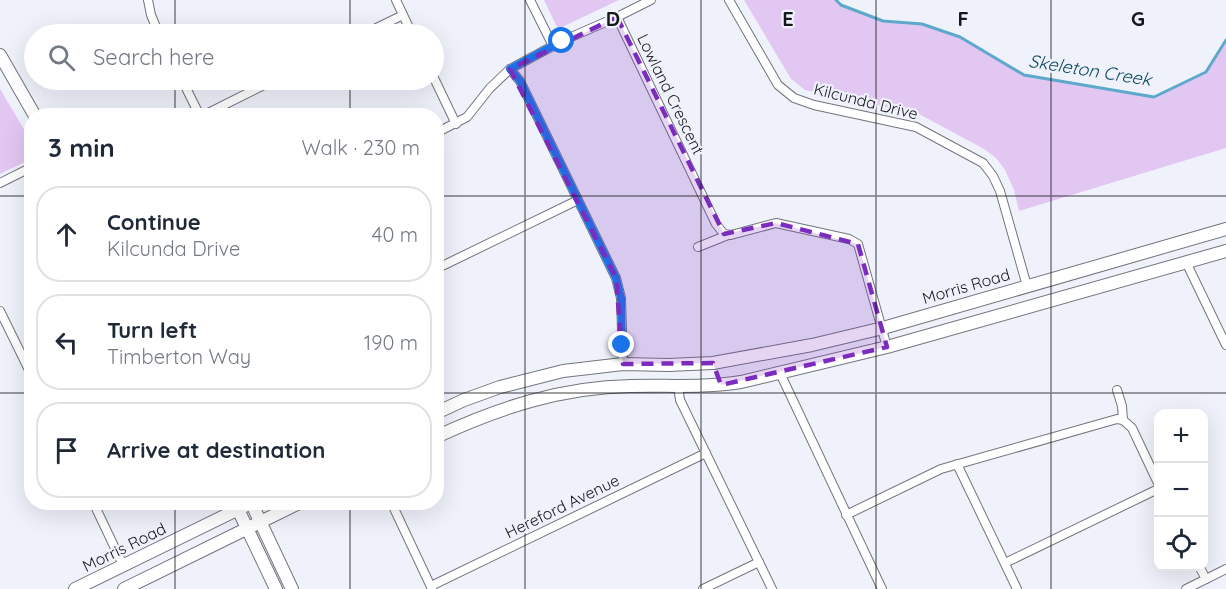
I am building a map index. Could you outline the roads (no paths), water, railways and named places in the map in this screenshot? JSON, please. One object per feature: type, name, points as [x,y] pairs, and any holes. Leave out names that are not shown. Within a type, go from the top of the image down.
[{"type":"street","points":[[148,0],[155,24]]},
{"type":"street","points":[[396,0],[407,24]]},
{"type":"street","points":[[530,0],[553,46]]},
{"type":"street","points":[[444,129],[467,117],[490,88],[510,69],[562,41],[651,0]]},
{"type":"street","name":"Kilcunda Drive","points":[[729,0],[778,84],[794,98],[814,105],[916,127],[983,163],[993,176],[1000,191],[1027,286]]},
{"type":"street","points":[[385,24],[403,15]]},
{"type":"street","name":"Lowland Crescent","points":[[617,16],[716,224],[724,234],[728,235]]},
{"type":"street","points":[[0,55],[30,108]]},
{"type":"street","points":[[510,69],[520,81],[616,278],[621,298],[623,364]]},
{"type":"street","points":[[187,90],[197,108]]},
{"type":"street","points":[[217,108],[254,90]]},
{"type":"street","points":[[440,90],[456,124]]},
{"type":"street","points":[[0,183],[24,171]]},
{"type":"street","points":[[444,265],[578,200]]},
{"type":"street","points":[[698,248],[728,235],[776,223],[849,239],[858,244],[887,347]]},
{"type":"street","name":"Morris Road","points":[[444,409],[526,378],[595,366],[713,363],[812,345],[883,328],[1226,229]]},
{"type":"street","points":[[444,433],[500,410],[555,394],[590,388],[721,385],[780,373],[887,347],[1226,251]]},
{"type":"street","points":[[1186,262],[1226,345]]},
{"type":"street","points":[[0,311],[24,360]]},
{"type":"street","points":[[713,363],[721,385]]},
{"type":"street","points":[[780,373],[882,589]]},
{"type":"street","points":[[678,386],[680,400],[772,589]]},
{"type":"street","points":[[1117,390],[1123,420]]},
{"type":"street","points":[[846,515],[934,472],[1111,420],[1123,420],[1132,428],[1154,475]]},
{"type":"street","name":"Hereford Avenue","points":[[432,588],[706,453]]},
{"type":"street","points":[[957,464],[1017,589]]},
{"type":"street","points":[[1005,563],[1154,491]]},
{"type":"street","points":[[97,510],[123,565]]},
{"type":"street","name":"Morris Road","points":[[75,589],[228,510]]},
{"type":"street","points":[[238,510],[276,589]]},
{"type":"street","points":[[255,510],[292,589]]},
{"type":"street","points":[[130,588],[285,510]]},
{"type":"street","points":[[395,510],[432,588]]},
{"type":"street","points":[[703,589],[759,562]]},
{"type":"street","points":[[1186,589],[1226,569]]},
{"type":"street","points":[[1201,571],[1206,579]]},
{"type":"waterway","name":"Skeleton Creek","points":[[836,0],[841,5],[883,21],[922,24],[960,37],[1024,75],[1154,97],[1206,72],[1226,40]]}]
